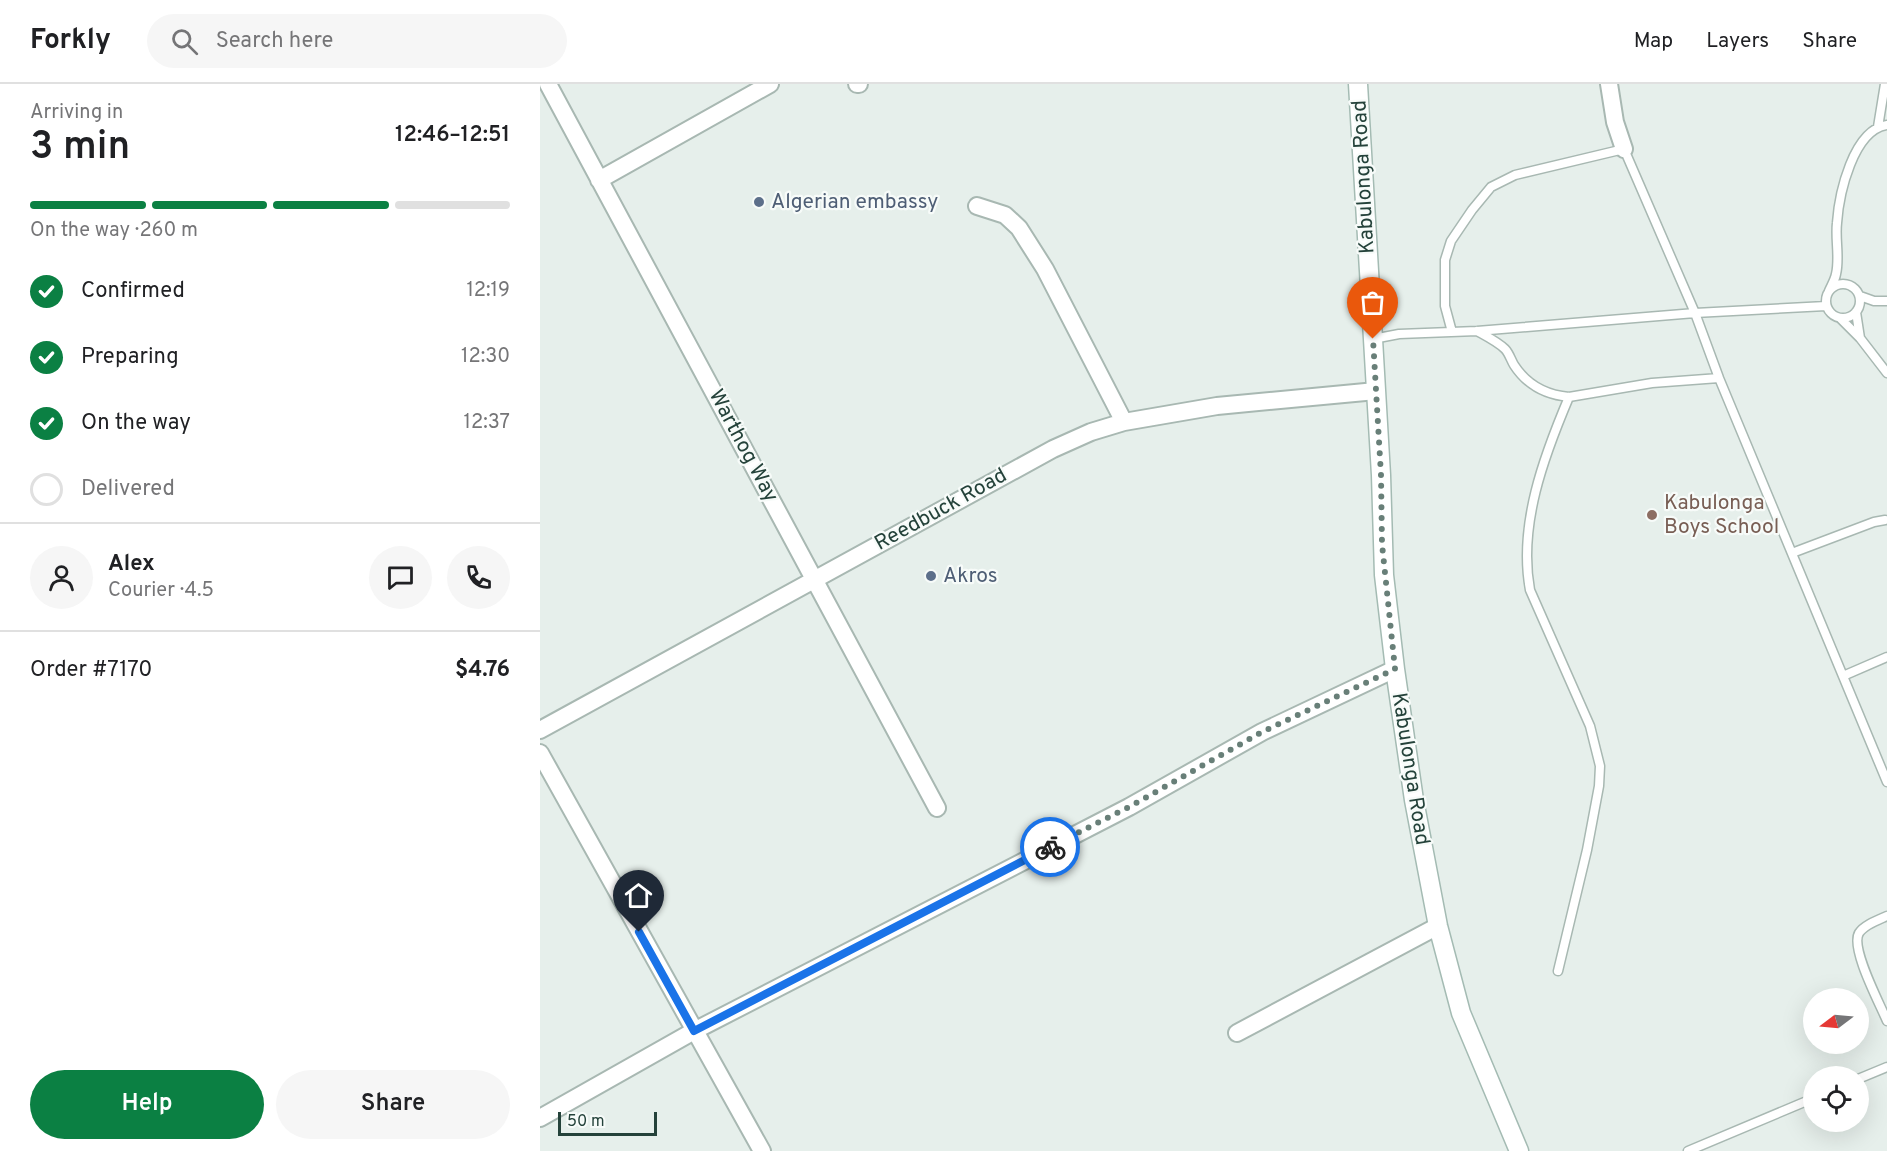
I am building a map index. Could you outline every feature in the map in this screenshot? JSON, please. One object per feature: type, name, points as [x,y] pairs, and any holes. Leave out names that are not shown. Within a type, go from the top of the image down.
[{"type":"main road","name":"Kabulonga Road","points":[[1358,84],[1381,475],[1382,544],[1395,669],[1414,800],[1438,926],[1461,1013],[1519,1151]]},
{"type":"street","name":"Warthog Way","points":[[548,84],[937,808]]},
{"type":"street","points":[[599,180],[770,84]]},
{"type":"street","points":[[1609,84],[1615,122],[1624,149]]},
{"type":"street","points":[[976,206],[1005,215],[1019,228],[1046,269],[1124,422]]},
{"type":"street","name":"Reedbuck Road","points":[[540,730],[1053,449],[1091,432],[1124,422],[1218,406],[1376,391]]},
{"type":"street","points":[[540,1118],[694,1031],[1129,807],[1262,732],[1395,669]]},
{"type":"street","points":[[540,753],[762,1151]]},
{"type":"street","points":[[1237,1033],[1438,926]]},
{"type":"lane","points":[[1886,85],[1882,126],[1867,136],[1847,171],[1837,222],[1837,273],[1826,296],[1826,306],[1829,312],[1840,318],[1860,338],[1887,373]]},
{"type":"lane","points":[[1452,332],[1445,306],[1445,260],[1451,241],[1491,187],[1515,175],[1624,149],[1695,313],[1719,378],[1887,782]]},
{"type":"lane","points":[[1837,273],[1853,286],[1860,296],[1874,301],[1887,301]]},
{"type":"lane","points":[[1829,291],[1837,284],[1848,284]]},
{"type":"lane","points":[[1860,296],[1857,310],[1860,338]]},
{"type":"lane","points":[[1840,318],[1851,316],[1874,301]]},
{"type":"lane","points":[[1373,339],[1399,334],[1477,331],[1695,313],[1826,306]]},
{"type":"lane","points":[[1477,331],[1506,349],[1519,372],[1543,392],[1569,397],[1652,383],[1719,378]]},
{"type":"lane","points":[[1558,971],[1587,850],[1599,786],[1600,766],[1590,726],[1530,590],[1526,568],[1526,545],[1535,496],[1557,425],[1569,397]]},
{"type":"lane","points":[[1792,554],[1874,522],[1885,520]]},
{"type":"lane","points":[[1843,676],[1887,657]]},
{"type":"lane","points":[[1887,916],[1861,930],[1856,938],[1858,952],[1887,1021]]},
{"type":"lane","points":[[1869,1074],[1887,1067]]},
{"type":"lane","points":[[1688,1151],[1803,1103]]},
{"type":"way so far","points":[[1050,847],[1129,807],[1262,732],[1395,669],[1384,575],[1373,339]]},
{"type":"place","name":"Algerian embassy","points":[[759,202]]},
{"type":"place","name":"Kabulonga Boys School","points":[[1652,515]]},
{"type":"place","name":"Akros","points":[[931,576]]},
{"type":"route","points":[[639,932],[694,1031],[1050,847]]}]
